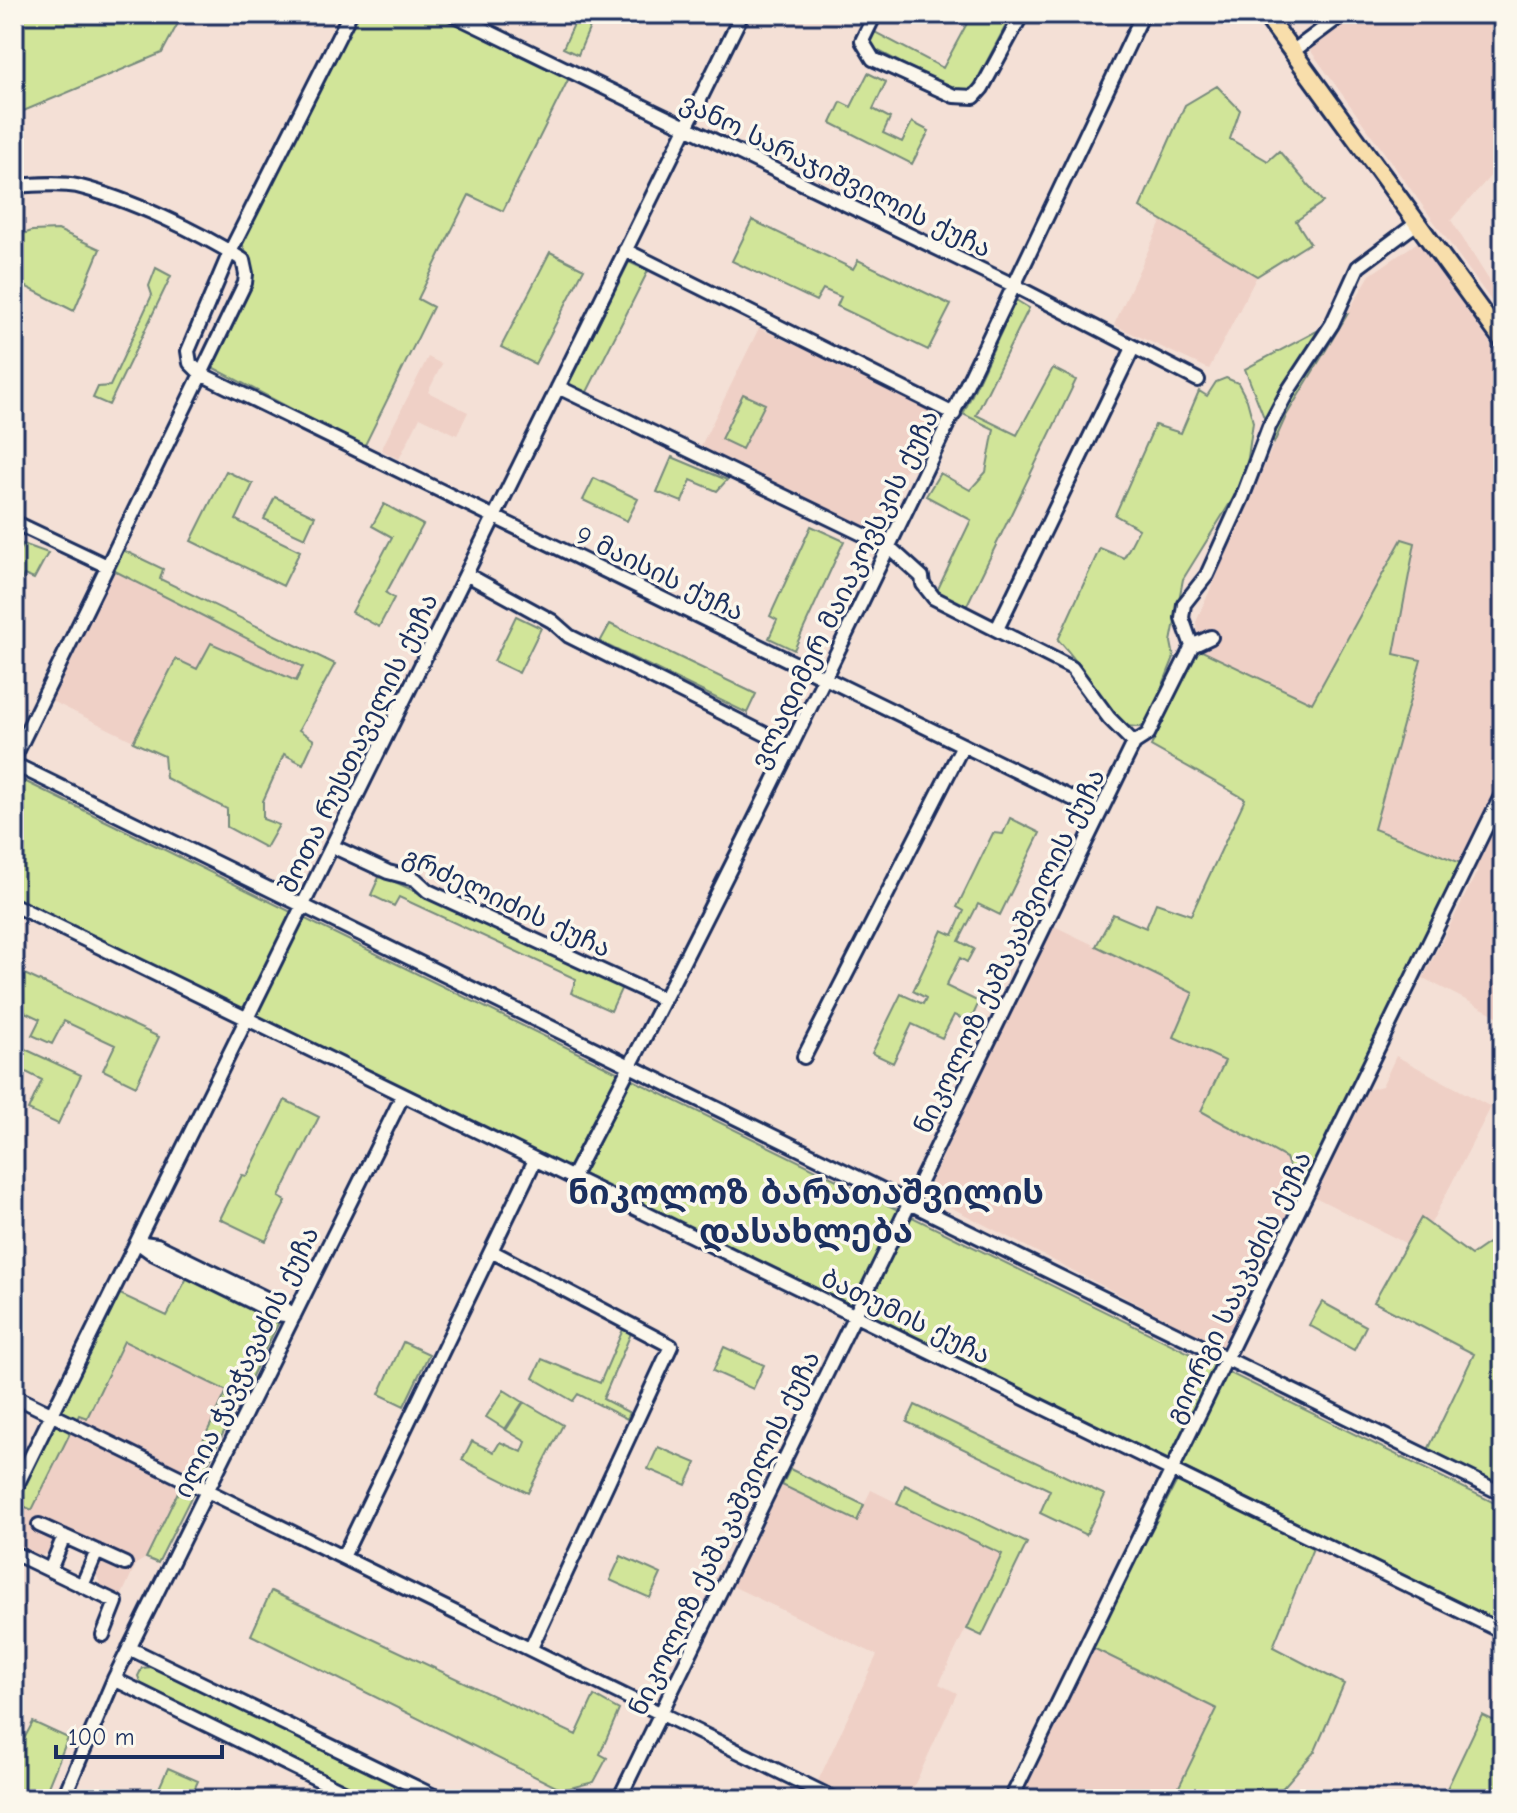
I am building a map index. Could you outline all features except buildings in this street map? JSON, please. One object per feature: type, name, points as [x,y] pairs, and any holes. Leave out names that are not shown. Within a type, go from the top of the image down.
[{"type":"main road","points":[[1265,14],[1503,341]]},
{"type":"street","points":[[201,374],[190,363],[188,351],[230,252],[350,14]]},
{"type":"street","name":"ვანო სარაჯიშვილის ქუჩა","points":[[452,14],[1015,286],[1198,380]]},
{"type":"street","name":"შოთა რუსთაველის ქუჩა","points":[[14,1491],[742,14]]},
{"type":"street","points":[[875,14],[862,41],[873,59],[965,99],[974,97],[982,88],[1022,14]]},
{"type":"street","name":"ვლადიმერ მაიაკოვსკის ქუჩა","points":[[572,1178],[825,678],[1143,14]]},
{"type":"street","points":[[1292,52],[1343,14]]},
{"type":"street","points":[[14,186],[73,185],[122,201],[230,252],[243,260],[246,274],[245,283],[14,761],[1503,1494]]},
{"type":"street","points":[[1211,637],[1192,646],[1182,618],[1184,604],[1207,575],[1242,498],[1269,427],[1288,391],[1332,324],[1358,267],[1417,223]]},
{"type":"street","points":[[625,250],[954,414]]},
{"type":"street","points":[[997,629],[1133,348]]},
{"type":"street","name":"9 მაისის ქუჩა","points":[[201,374],[1100,812]]},
{"type":"street","points":[[558,387],[889,547],[922,577],[923,584],[934,598],[1072,668],[1109,718],[1134,743]]},
{"type":"street","points":[[14,522],[107,566]]},
{"type":"street","points":[[466,574],[552,621],[569,636],[791,747]]},
{"type":"street","name":"ნიკოლოზ ქაშაკაშვილის ქუჩა","points":[[619,1799],[1134,743],[1148,734],[1192,646]]},
{"type":"street","points":[[804,1057],[963,745]]},
{"type":"street","name":"გიორგი სააკაძის ქუჩა","points":[[1011,1799],[1503,792]]},
{"type":"street","name":"გრძელიძის ქუჩა","points":[[332,846],[388,872],[415,879],[428,891],[663,999]]},
{"type":"street","name":"ბათუმის ქუჩა","points":[[14,905],[1503,1632]]},
{"type":"street","name":"ილია ჭავჭავაძის ქუჩა","points":[[63,1799],[114,1679],[403,1095]]},
{"type":"street","points":[[343,1557],[535,1160]]},
{"type":"street","points":[[137,1242],[157,1245],[217,1280],[282,1306],[294,1316]]},
{"type":"street","points":[[491,1251],[671,1346],[531,1648]]},
{"type":"street","points":[[14,1396],[835,1799]]},
{"type":"street","points":[[39,1525],[125,1564]]},
{"type":"street","points":[[50,1570],[64,1536]]},
{"type":"street","points":[[82,1586],[97,1551]]},
{"type":"street","points":[[14,1553],[116,1602],[103,1635]]},
{"type":"street","points":[[129,1648],[440,1799]]},
{"type":"street","points":[[114,1679],[358,1799]]},
{"type":"shaded area","points":[[1353,14],[1503,14],[1503,162],[1451,220],[1503,302],[1503,317],[1308,47]]},
{"type":"shaded area","points":[[1162,220],[1257,276],[1209,369],[1114,325]]},
{"type":"shaded area","points":[[1418,242],[1503,361],[1503,1019],[1423,978],[1478,870],[1374,829],[1420,661],[1394,654],[1414,543],[1402,540],[1312,703],[1198,649],[1196,622],[1286,416],[1370,275]]},
{"type":"shaded area","points":[[759,328],[930,408],[930,418],[876,532],[866,532],[699,450]]},
{"type":"shaded area","points":[[428,357],[442,364],[428,392],[468,412],[457,435],[420,417],[399,459],[381,450]]},
{"type":"shaded area","points":[[111,569],[303,667],[245,796],[48,699]]},
{"type":"shaded area","points":[[1052,925],[1193,993],[1225,1061],[1201,1111],[1286,1158],[1299,1194],[1221,1347],[925,1194]]},
{"type":"shaded area","points":[[1396,1056],[1491,1107],[1430,1225],[1421,1219],[1407,1244],[1311,1195],[1367,1090],[1382,1086]]},
{"type":"shaded area","points":[[125,1341],[228,1391],[146,1558],[136,1564],[120,1599],[102,1589],[96,1573],[102,1554],[57,1533],[53,1550],[39,1557],[14,1545],[14,1520],[21,1505],[31,1510],[79,1414],[87,1418]]},
{"type":"shaded area","points":[[782,1485],[856,1521],[871,1490],[1002,1554],[939,1684],[957,1693],[908,1799],[855,1799],[818,1781],[877,1655],[732,1586]]},
{"type":"shaded area","points":[[1091,1647],[1217,1709],[1173,1799],[1016,1799]]},
{"type":"green space","points":[[14,14],[183,14],[162,53],[14,115]]},
{"type":"green space","points":[[358,14],[438,14],[570,76],[503,211],[469,195],[418,299],[433,307],[364,447],[212,367],[251,280],[248,258],[241,241]]},
{"type":"green space","points":[[560,14],[583,14],[592,22],[578,55],[563,48],[575,22]]},
{"type":"green space","points":[[972,14],[1012,14],[970,93],[960,94],[871,47],[869,39],[873,31],[943,68]]},
{"type":"green space","points":[[868,73],[886,82],[873,109],[890,118],[883,133],[902,142],[912,122],[929,131],[912,164],[831,123],[841,102],[851,107]]},
{"type":"green space","points":[[1217,86],[1240,110],[1230,139],[1268,161],[1279,151],[1323,202],[1296,221],[1310,243],[1257,276],[1140,207],[1185,105]]},
{"type":"green space","points":[[752,220],[853,269],[858,260],[951,305],[928,350],[837,306],[841,297],[823,289],[816,301],[732,261]]},
{"type":"green space","points":[[58,230],[100,249],[74,311],[23,285],[14,299],[14,237],[32,231]]},
{"type":"green space","points":[[550,252],[584,269],[535,364],[501,347]]},
{"type":"green space","points":[[629,262],[648,271],[586,394],[568,385]]},
{"type":"green space","points":[[156,268],[171,276],[109,405],[93,398],[98,387],[110,386],[152,295],[149,286]]},
{"type":"green space","points":[[1016,300],[1029,308],[976,415],[1017,435],[1053,368],[1076,380],[966,607],[937,591],[971,520],[926,496],[940,473],[970,490],[986,472],[994,429],[963,414]]},
{"type":"green space","points":[[1347,315],[1286,416],[1274,443],[1245,369]]},
{"type":"green space","points":[[1226,378],[1238,383],[1253,422],[1240,487],[1183,579],[1171,642],[1174,657],[1148,722],[1139,727],[1124,726],[1058,640],[1100,548],[1124,558],[1139,529],[1115,515],[1155,425],[1181,433],[1199,391],[1207,396],[1216,382]]},
{"type":"green space","points":[[743,394],[765,404],[742,449],[721,439]]},
{"type":"green space","points":[[672,457],[727,480],[717,491],[691,480],[682,502],[657,492]]},
{"type":"green space","points":[[226,471],[253,484],[236,520],[300,551],[283,586],[191,541]]},
{"type":"green space","points":[[594,478],[638,499],[627,521],[583,500]]},
{"type":"green space","points":[[275,497],[315,516],[305,538],[264,519]]},
{"type":"green space","points":[[384,504],[423,525],[386,593],[394,598],[379,627],[352,612],[392,537],[372,526]]},
{"type":"green space","points":[[811,526],[844,541],[794,650],[769,638],[777,620],[770,616]]},
{"type":"green space","points":[[1402,539],[1415,543],[1394,654],[1421,660],[1374,829],[1461,863],[1299,1194],[1286,1158],[1201,1111],[1225,1061],[1174,1037],[1193,993],[1096,946],[1113,914],[1146,928],[1156,903],[1191,915],[1245,799],[1151,746],[1198,649],[1312,703]]},
{"type":"green space","points":[[23,544],[48,553],[34,579],[24,575],[14,597],[14,561]]},
{"type":"green space","points":[[121,549],[163,569],[160,579],[335,664],[299,730],[314,740],[303,764],[284,754],[263,801],[263,819],[279,825],[266,848],[227,827],[227,809],[166,778],[164,756],[133,742],[176,659],[197,669],[211,643],[296,681],[303,667],[111,569]]},
{"type":"green space","points":[[516,616],[541,628],[519,673],[494,661]]},
{"type":"green space","points":[[610,624],[756,694],[747,713],[600,642]]},
{"type":"green space","points":[[14,776],[1503,1507],[1503,1623],[14,898]]},
{"type":"green space","points":[[1010,818],[1040,833],[1000,915],[978,904],[959,941],[974,949],[967,962],[960,958],[946,986],[979,1002],[970,1022],[954,1015],[942,1038],[912,1024],[893,1063],[872,1053],[901,994],[923,1004],[926,998],[913,991],[942,930],[953,935],[964,911],[957,907],[993,833],[1003,834]]},
{"type":"green space","points":[[380,875],[622,987],[611,1011],[571,993],[576,979],[399,897],[394,906],[371,895]]},
{"type":"green space","points":[[18,971],[159,1037],[136,1086],[103,1070],[115,1045],[64,1021],[52,1044],[32,1035],[40,1019],[14,1007],[14,979]]},
{"type":"green space","points":[[14,1044],[81,1075],[58,1124],[28,1110],[42,1080],[14,1066]]},
{"type":"green space","points":[[285,1100],[319,1117],[279,1197],[286,1201],[266,1241],[220,1219],[242,1175],[247,1176]]},
{"type":"green space","points":[[1421,1218],[1471,1255],[1500,1235],[1503,1229],[1503,1487],[1427,1452],[1474,1354],[1374,1302]]},
{"type":"green space","points":[[189,1274],[280,1320],[158,1563],[146,1558],[227,1391],[124,1341],[87,1418],[79,1415],[32,1510],[21,1505],[23,1483],[116,1292],[167,1316]]},
{"type":"green space","points":[[1322,1302],[1366,1326],[1354,1350],[1309,1325]]},
{"type":"green space","points":[[624,1327],[632,1331],[603,1399],[630,1413],[627,1419],[578,1394],[573,1401],[533,1378],[542,1359],[600,1383]]},
{"type":"green space","points":[[403,1342],[429,1354],[404,1406],[379,1394]]},
{"type":"green space","points":[[724,1347],[764,1365],[753,1389],[713,1371]]},
{"type":"green space","points":[[504,1390],[523,1402],[505,1429],[486,1417]]},
{"type":"green space","points":[[524,1402],[563,1425],[528,1493],[462,1460],[472,1441],[494,1452],[500,1442],[522,1452],[526,1442],[506,1430]]},
{"type":"green space","points":[[915,1405],[1105,1495],[1086,1535],[1040,1513],[1050,1490],[907,1422]]},
{"type":"green space","points":[[658,1447],[696,1463],[686,1485],[648,1469]]},
{"type":"green space","points":[[790,1469],[864,1505],[857,1521],[782,1485]]},
{"type":"green space","points":[[1178,1479],[1313,1548],[1273,1647],[1344,1684],[1315,1751],[1273,1799],[1173,1799],[1217,1709],[1091,1647]]},
{"type":"green space","points":[[905,1485],[1027,1543],[982,1636],[967,1629],[1002,1554],[897,1504]]},
{"type":"green space","points":[[621,1556],[661,1574],[650,1598],[610,1580]]},
{"type":"green space","points":[[271,1591],[576,1735],[594,1696],[619,1710],[600,1754],[607,1758],[594,1782],[562,1790],[251,1635]]},
{"type":"green space","points":[[152,1667],[424,1799],[375,1799],[141,1684],[138,1676],[142,1668]]},
{"type":"green space","points":[[1482,1715],[1503,1725],[1503,1799],[1442,1799]]},
{"type":"green space","points":[[33,1722],[68,1738],[43,1799],[14,1799],[14,1732],[25,1737]]},
{"type":"green space","points":[[168,1768],[198,1781],[190,1799],[165,1799],[156,1795]]},
{"type":"district","name":"ნიკოლოზ ბარათაშვილის დასახლება","points":[[806,1212]]}]
